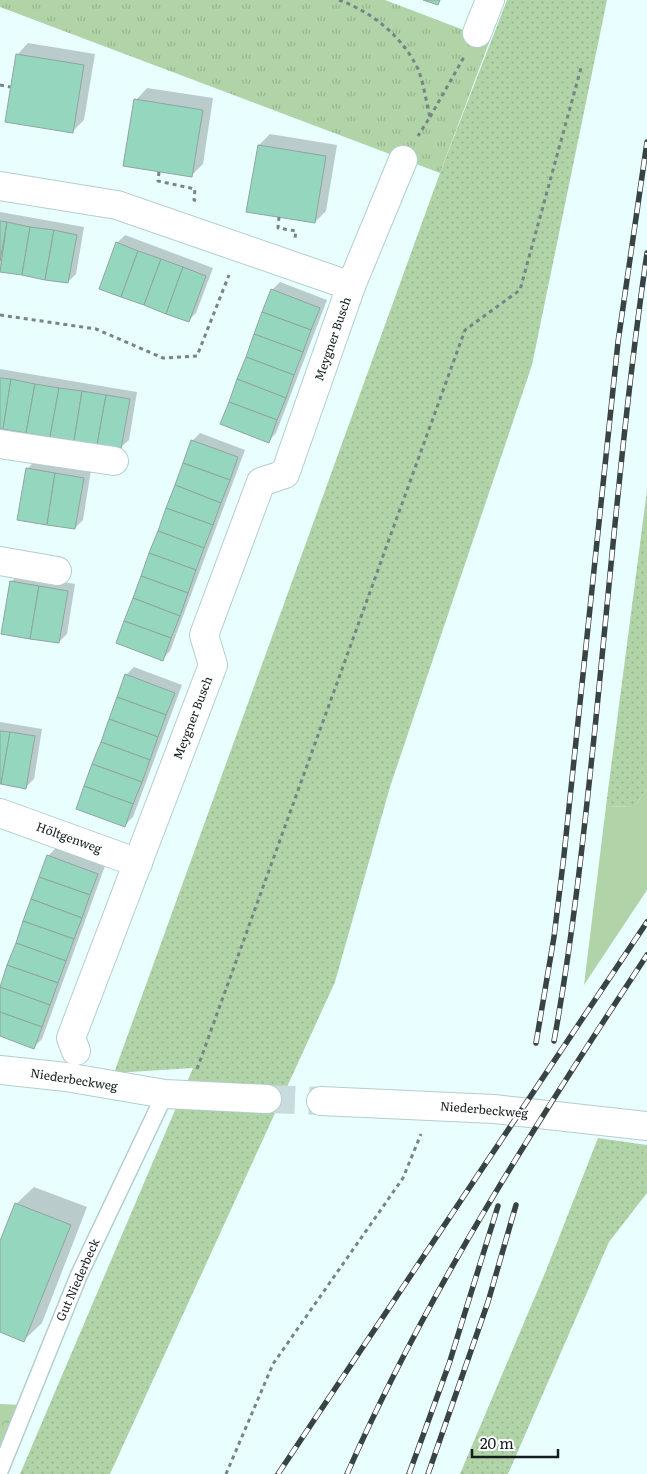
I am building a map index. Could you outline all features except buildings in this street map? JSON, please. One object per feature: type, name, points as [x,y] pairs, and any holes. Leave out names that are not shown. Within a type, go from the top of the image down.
[{"type":"street","points":[[477,33],[490,0]]},
{"type":"street","name":"Meygner Busch","points":[[76,1051],[71,1038],[213,665],[204,635],[261,482],[285,474],[351,286],[403,160]]},
{"type":"street","name":"Meygner Busch","points":[[0,186],[117,205],[351,286]]},
{"type":"street","points":[[0,444],[114,461]]},
{"type":"street","points":[[0,561],[57,571]]},
{"type":"street","name":"Höltgenweg","points":[[0,814],[138,863]]},
{"type":"street","name":"Niederbeckweg","points":[[0,1070],[66,1077],[178,1095],[267,1099]]},
{"type":"street","name":"Niederbeckweg","points":[[321,1101],[494,1110],[647,1126]]},
{"type":"lane","name":"Gut Niederbeck","points":[[0,1470],[79,1275],[178,1095]]},
{"type":"path","points":[[339,0],[370,14],[402,45],[418,70],[430,117]]},
{"type":"path","points":[[403,160],[430,117],[477,33]]},
{"type":"path","points":[[178,1095],[198,1065],[465,330],[520,290],[581,68]]},
{"type":"path","points":[[0,86],[10,87]]},
{"type":"path","points":[[0,315],[96,329],[163,358],[197,356],[240,248]]},
{"type":"path","points":[[226,1474],[273,1364],[403,1178],[432,1106]]},
{"type":"green space","points":[[0,0],[385,0],[490,40],[440,173],[0,7]]},
{"type":"green space","points":[[507,0],[607,0],[532,365],[390,787],[335,982],[110,1474],[20,1474],[193,1068],[114,1073],[440,173]]},
{"type":"green space","points":[[647,490],[647,789],[634,807],[606,806]]},
{"type":"green space","points":[[647,789],[647,890],[584,985],[606,806],[634,807]]},
{"type":"green space","points":[[598,1138],[647,1145],[647,1193],[609,1242],[508,1474],[460,1474],[545,1273]]},
{"type":"green space","points":[[0,1404],[23,1405],[0,1458]]},
{"type":"tunnel","points":[[267,1099],[321,1101]]},
{"type":"railway","points":[[536,1043],[554,937],[618,342],[647,142]]},
{"type":"railway","points":[[554,1041],[567,963],[582,846],[625,431],[647,253]]},
{"type":"railway","points":[[278,1474],[647,922]]},
{"type":"railway","points":[[347,1474],[413,1339],[486,1208],[565,1081],[647,955]]},
{"type":"railway","points":[[428,1474],[488,1302],[516,1205]]},
{"type":"railway","points":[[409,1474],[449,1364],[498,1206]]}]
